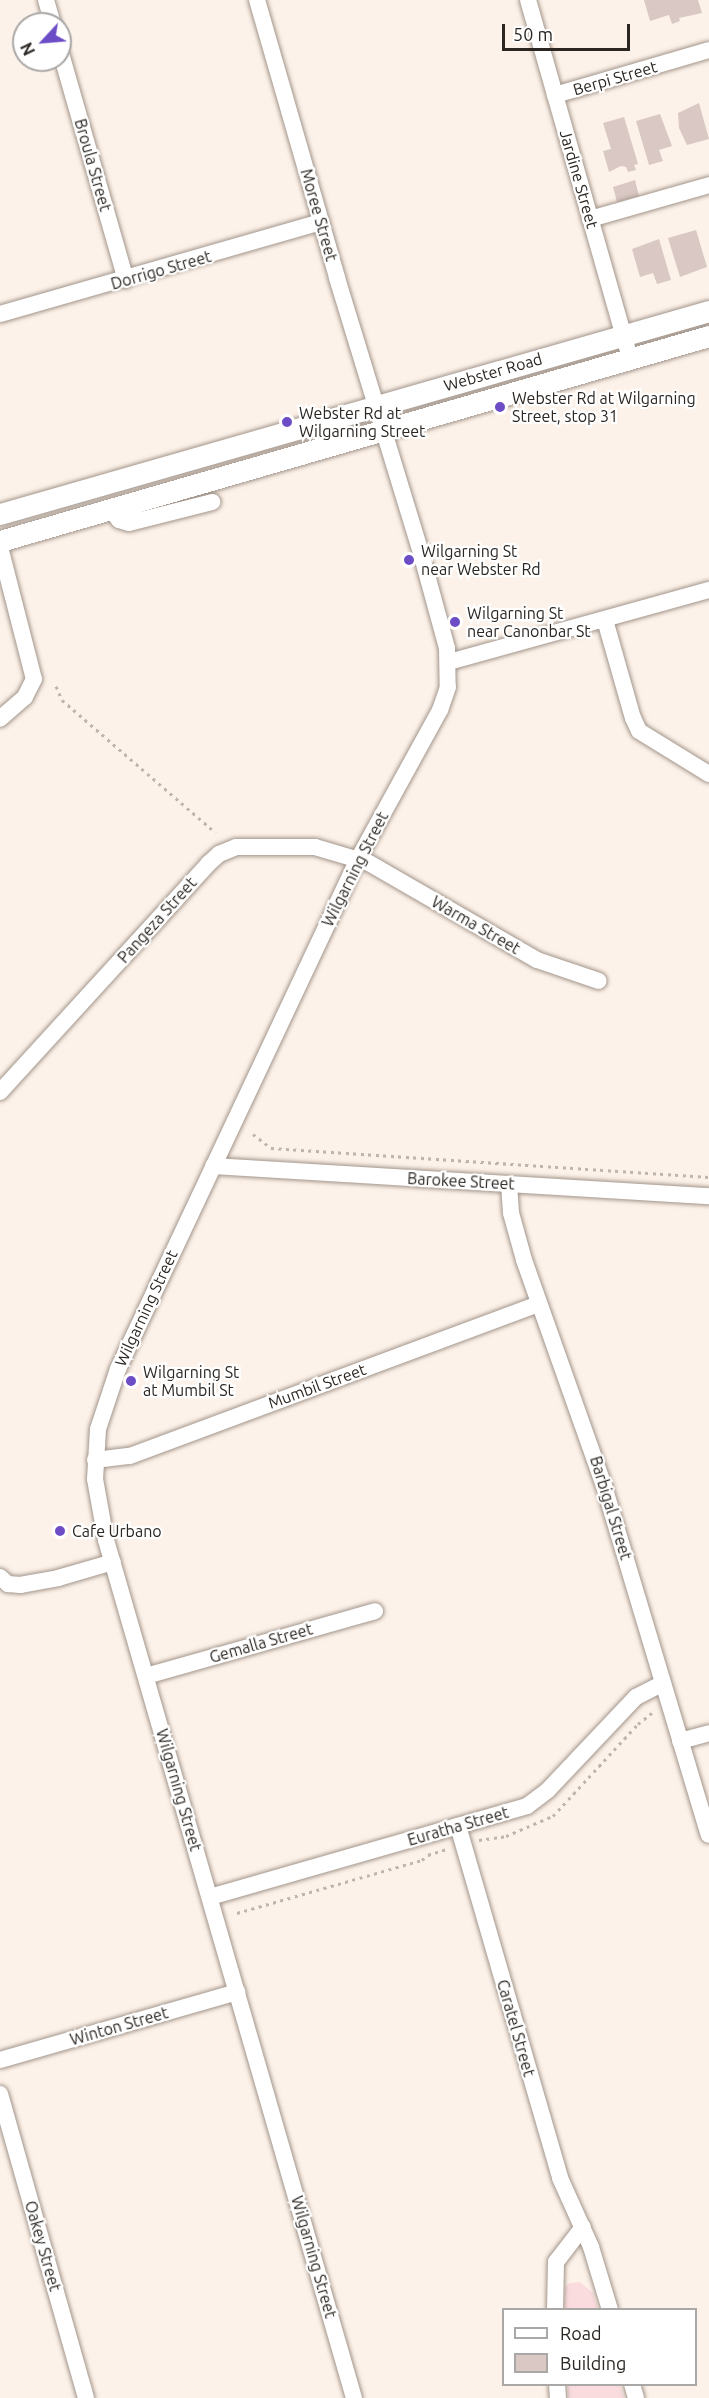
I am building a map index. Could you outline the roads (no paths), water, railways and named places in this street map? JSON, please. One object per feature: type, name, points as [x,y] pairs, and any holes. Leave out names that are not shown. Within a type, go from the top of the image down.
[{"type":"main road","name":"Webster Road","points":[[0,514],[709,310]]},
{"type":"main road","name":"Webster Road","points":[[0,541],[709,336]]},
{"type":"street","name":"Moree Street","points":[[257,0],[383,430]]},
{"type":"street","name":"Jardine Street","points":[[528,0],[630,359]]},
{"type":"street","name":"Berpi Street","points":[[555,95],[709,50]]},
{"type":"street","name":"Broula Street","points":[[66,72],[126,280]]},
{"type":"street","points":[[590,219],[709,185]]},
{"type":"street","name":"Dorrigo Street","points":[[0,314],[126,280],[321,222]]},
{"type":"street","name":"Wilgarning Street","points":[[354,2398],[113,1562],[97,1500],[95,1460],[98,1429],[109,1390],[358,860],[440,710],[448,687],[449,662],[421,553],[383,430]]},
{"type":"street","points":[[110,508],[119,520],[129,523],[212,502]]},
{"type":"street","points":[[0,546],[34,680],[25,697],[0,719]]},
{"type":"street","points":[[449,662],[709,590]]},
{"type":"street","points":[[605,620],[633,718],[639,731],[644,737],[709,774]]},
{"type":"street","name":"Pangeza Street","points":[[0,1092],[219,854],[244,846],[315,847],[358,860]]},
{"type":"street","name":"Warma Street","points":[[358,860],[369,863],[537,960],[599,981]]},
{"type":"street","name":"Barokee Street","points":[[213,1166],[709,1196]]},
{"type":"street","name":"Barbigal Street","points":[[509,1184],[511,1213],[538,1304],[591,1444],[709,1835]]},
{"type":"street","name":"Mumbil Street","points":[[95,1460],[130,1456],[538,1304]]},
{"type":"street","points":[[0,1577],[8,1584],[20,1585],[58,1578],[113,1562]]},
{"type":"street","name":"Gemalla Street","points":[[146,1676],[375,1611]]},
{"type":"street","name":"Euratha Street","points":[[210,1897],[517,1810],[535,1802],[636,1697],[663,1683]]},
{"type":"street","points":[[680,1741],[709,1733]]},
{"type":"street","name":"Caratel Street","points":[[458,1826],[560,2178],[583,2227],[609,2308]]},
{"type":"street","name":"Winton Street","points":[[0,2060],[237,1992]]},
{"type":"street","name":"Oakey Street","points":[[0,2094],[86,2398]]},
{"type":"street","points":[[555,2308],[556,2262],[583,2227]]},
{"type":"place","name":"Webster Rd at Wilgarning Street, stop 31","points":[[500,407]]},
{"type":"place","name":"Webster Rd at Wilgarning Street","points":[[287,422]]},
{"type":"place","name":"Wilgarning St near Webster Rd","points":[[409,560]]},
{"type":"place","name":"Wilgarning St near Canonbar St","points":[[455,622]]},
{"type":"place","name":"Wilgarning St at Mumbil St","points":[[131,1381]]},
{"type":"place","name":"Cafe Urbano","points":[[60,1531]]}]
